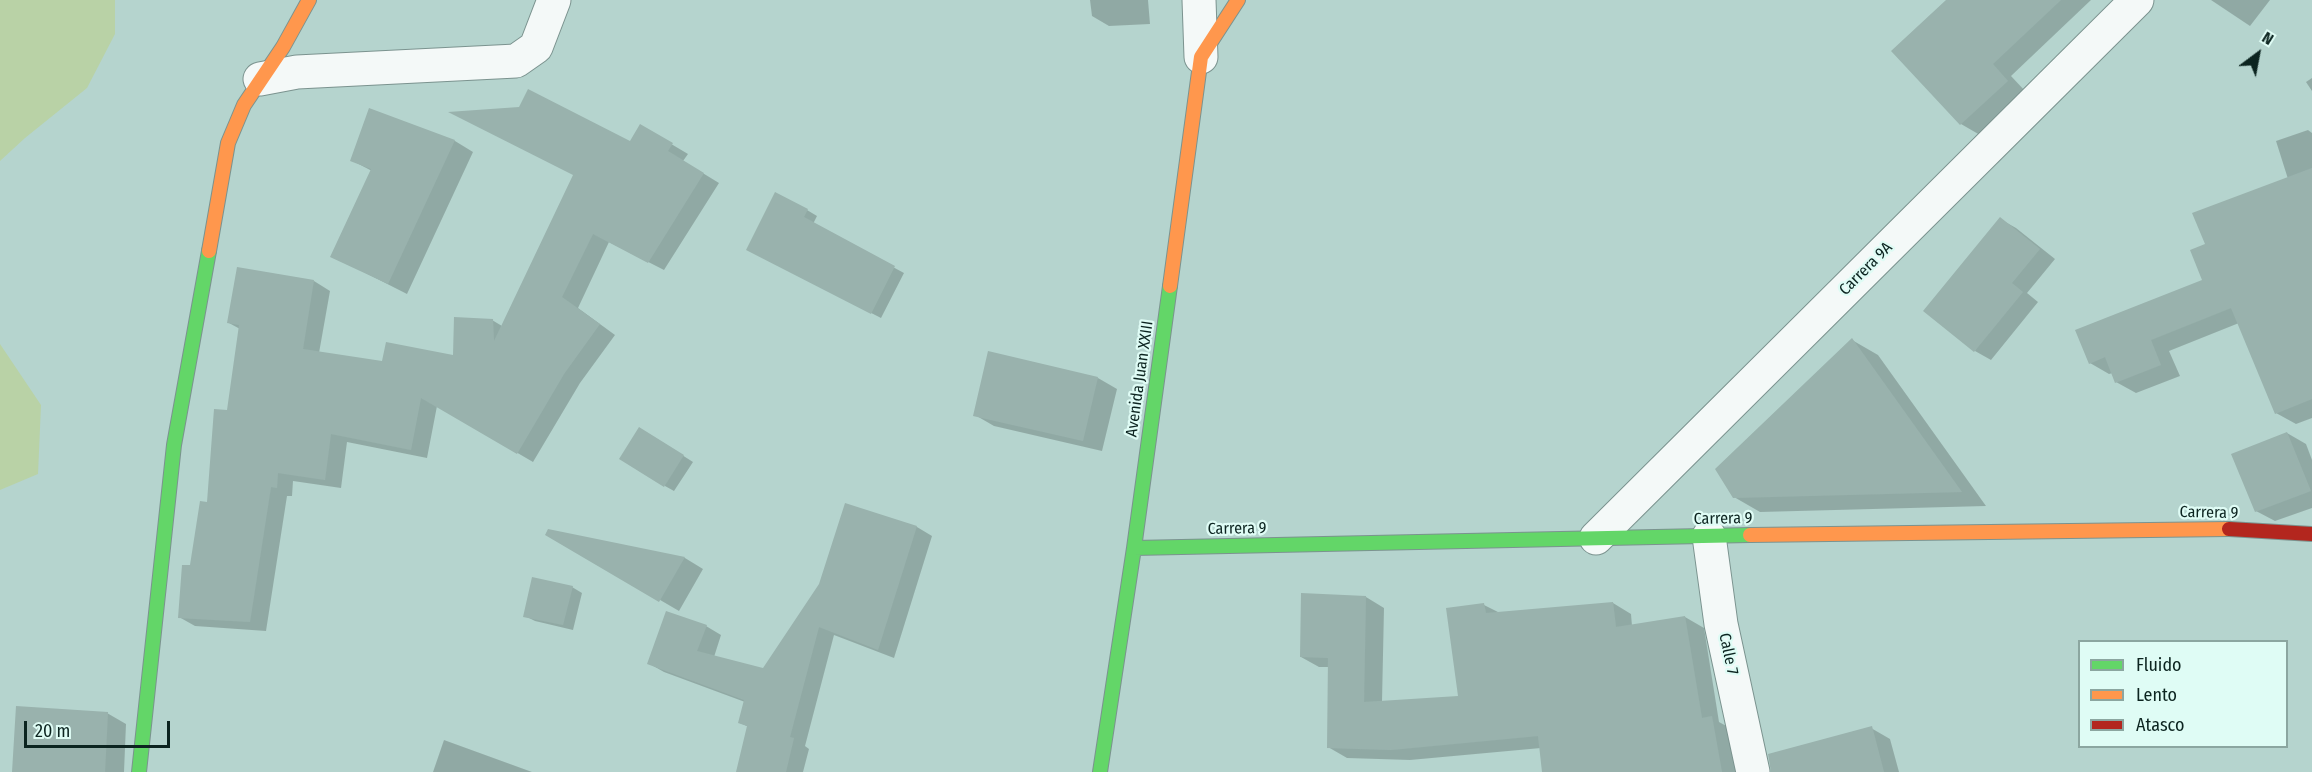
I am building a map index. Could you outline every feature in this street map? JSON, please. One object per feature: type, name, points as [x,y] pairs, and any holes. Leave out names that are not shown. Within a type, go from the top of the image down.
[{"type":"street","points":[[139,772],[174,445],[228,143],[244,105],[283,47],[309,0]]},
{"type":"street","points":[[260,79],[297,72],[516,61],[536,47],[554,0]]},
{"type":"street","points":[[1198,0],[1201,57]]},
{"type":"street","name":"Avenida Juan XXIII","points":[[1100,772],[1134,548],[1201,57],[1238,0]]},
{"type":"street","name":"Carrera 9A","points":[[1596,538],[2137,0]]},
{"type":"street","name":"Carrera 9","points":[[1134,548],[2218,528],[2312,534]]},
{"type":"street","name":"Calle 7","points":[[1709,536],[1721,624],[1753,772]]},
{"type":"green space","points":[[0,0],[115,0],[115,34],[87,88],[0,161]]},
{"type":"green space","points":[[0,344],[41,405],[38,474],[0,490]]},
{"type":"building","points":[[1946,0],[2061,0],[1993,64],[2008,81],[1960,125],[1891,51]]},
{"type":"building","points":[[528,89],[630,141],[640,124],[673,143],[668,151],[704,173],[648,263],[593,234],[562,297],[600,324],[564,374],[517,454],[421,398],[411,450],[331,434],[325,480],[278,473],[277,488],[271,487],[250,622],[178,618],[182,565],[190,565],[200,501],[207,502],[214,409],[227,410],[239,325],[227,323],[237,267],[314,280],[303,349],[382,361],[386,342],[453,355],[454,317],[493,319],[494,341],[573,175],[448,112],[519,107]]},
{"type":"building","points":[[369,108],[455,140],[388,284],[330,257],[371,169],[350,161]]},
{"type":"building","points":[[2312,168],[2312,399],[2275,414],[2231,308],[2151,340],[2161,365],[2115,383],[2105,357],[2089,364],[2075,330],[2202,280],[2190,250],[2205,244],[2192,213]]},
{"type":"building","points":[[775,192],[808,209],[804,217],[895,266],[871,314],[746,250]]},
{"type":"building","points":[[2000,217],[2040,249],[2012,283],[2023,292],[1974,352],[1923,311]]},
{"type":"building","points":[[1852,338],[1962,492],[1733,498],[1715,469]]},
{"type":"building","points":[[988,351],[1098,377],[1083,441],[973,416]]},
{"type":"building","points":[[639,427],[684,455],[664,487],[619,459]]},
{"type":"building","points":[[2287,432],[2311,491],[2255,512],[2231,454]]},
{"type":"building","points":[[845,503],[917,526],[878,650],[819,627],[790,737],[794,738],[786,772],[736,772],[747,726],[738,723],[744,700],[647,664],[666,611],[707,625],[697,651],[763,668],[819,584]]},
{"type":"building","points":[[548,529],[685,557],[659,602],[545,535]]},
{"type":"building","points":[[532,577],[573,586],[563,625],[523,617]]},
{"type":"building","points":[[1301,593],[1366,596],[1364,702],[1458,696],[1446,608],[1484,603],[1486,613],[1613,602],[1616,627],[1685,616],[1702,718],[1712,716],[1722,772],[1542,772],[1538,736],[1391,750],[1327,748],[1328,658],[1300,657]]},
{"type":"building","points":[[16,706],[108,712],[105,772],[12,772]]},
{"type":"building","points":[[1872,726],[1884,772],[1771,772],[1768,754]]},
{"type":"traffic: fast","points":[[139,772],[174,445],[209,251]]},
{"type":"traffic: fast","points":[[1100,772],[1170,286]]},
{"type":"traffic: fast","points":[[1134,548],[1750,535]]},
{"type":"traffic: slow","points":[[209,251],[228,143],[244,105],[283,47],[309,0]]},
{"type":"traffic: slow","points":[[1170,286],[1201,57],[1238,0]]},
{"type":"traffic: slow","points":[[1750,535],[2229,529]]},
{"type":"traffic: jam","points":[[2229,529],[2312,534]]}]
